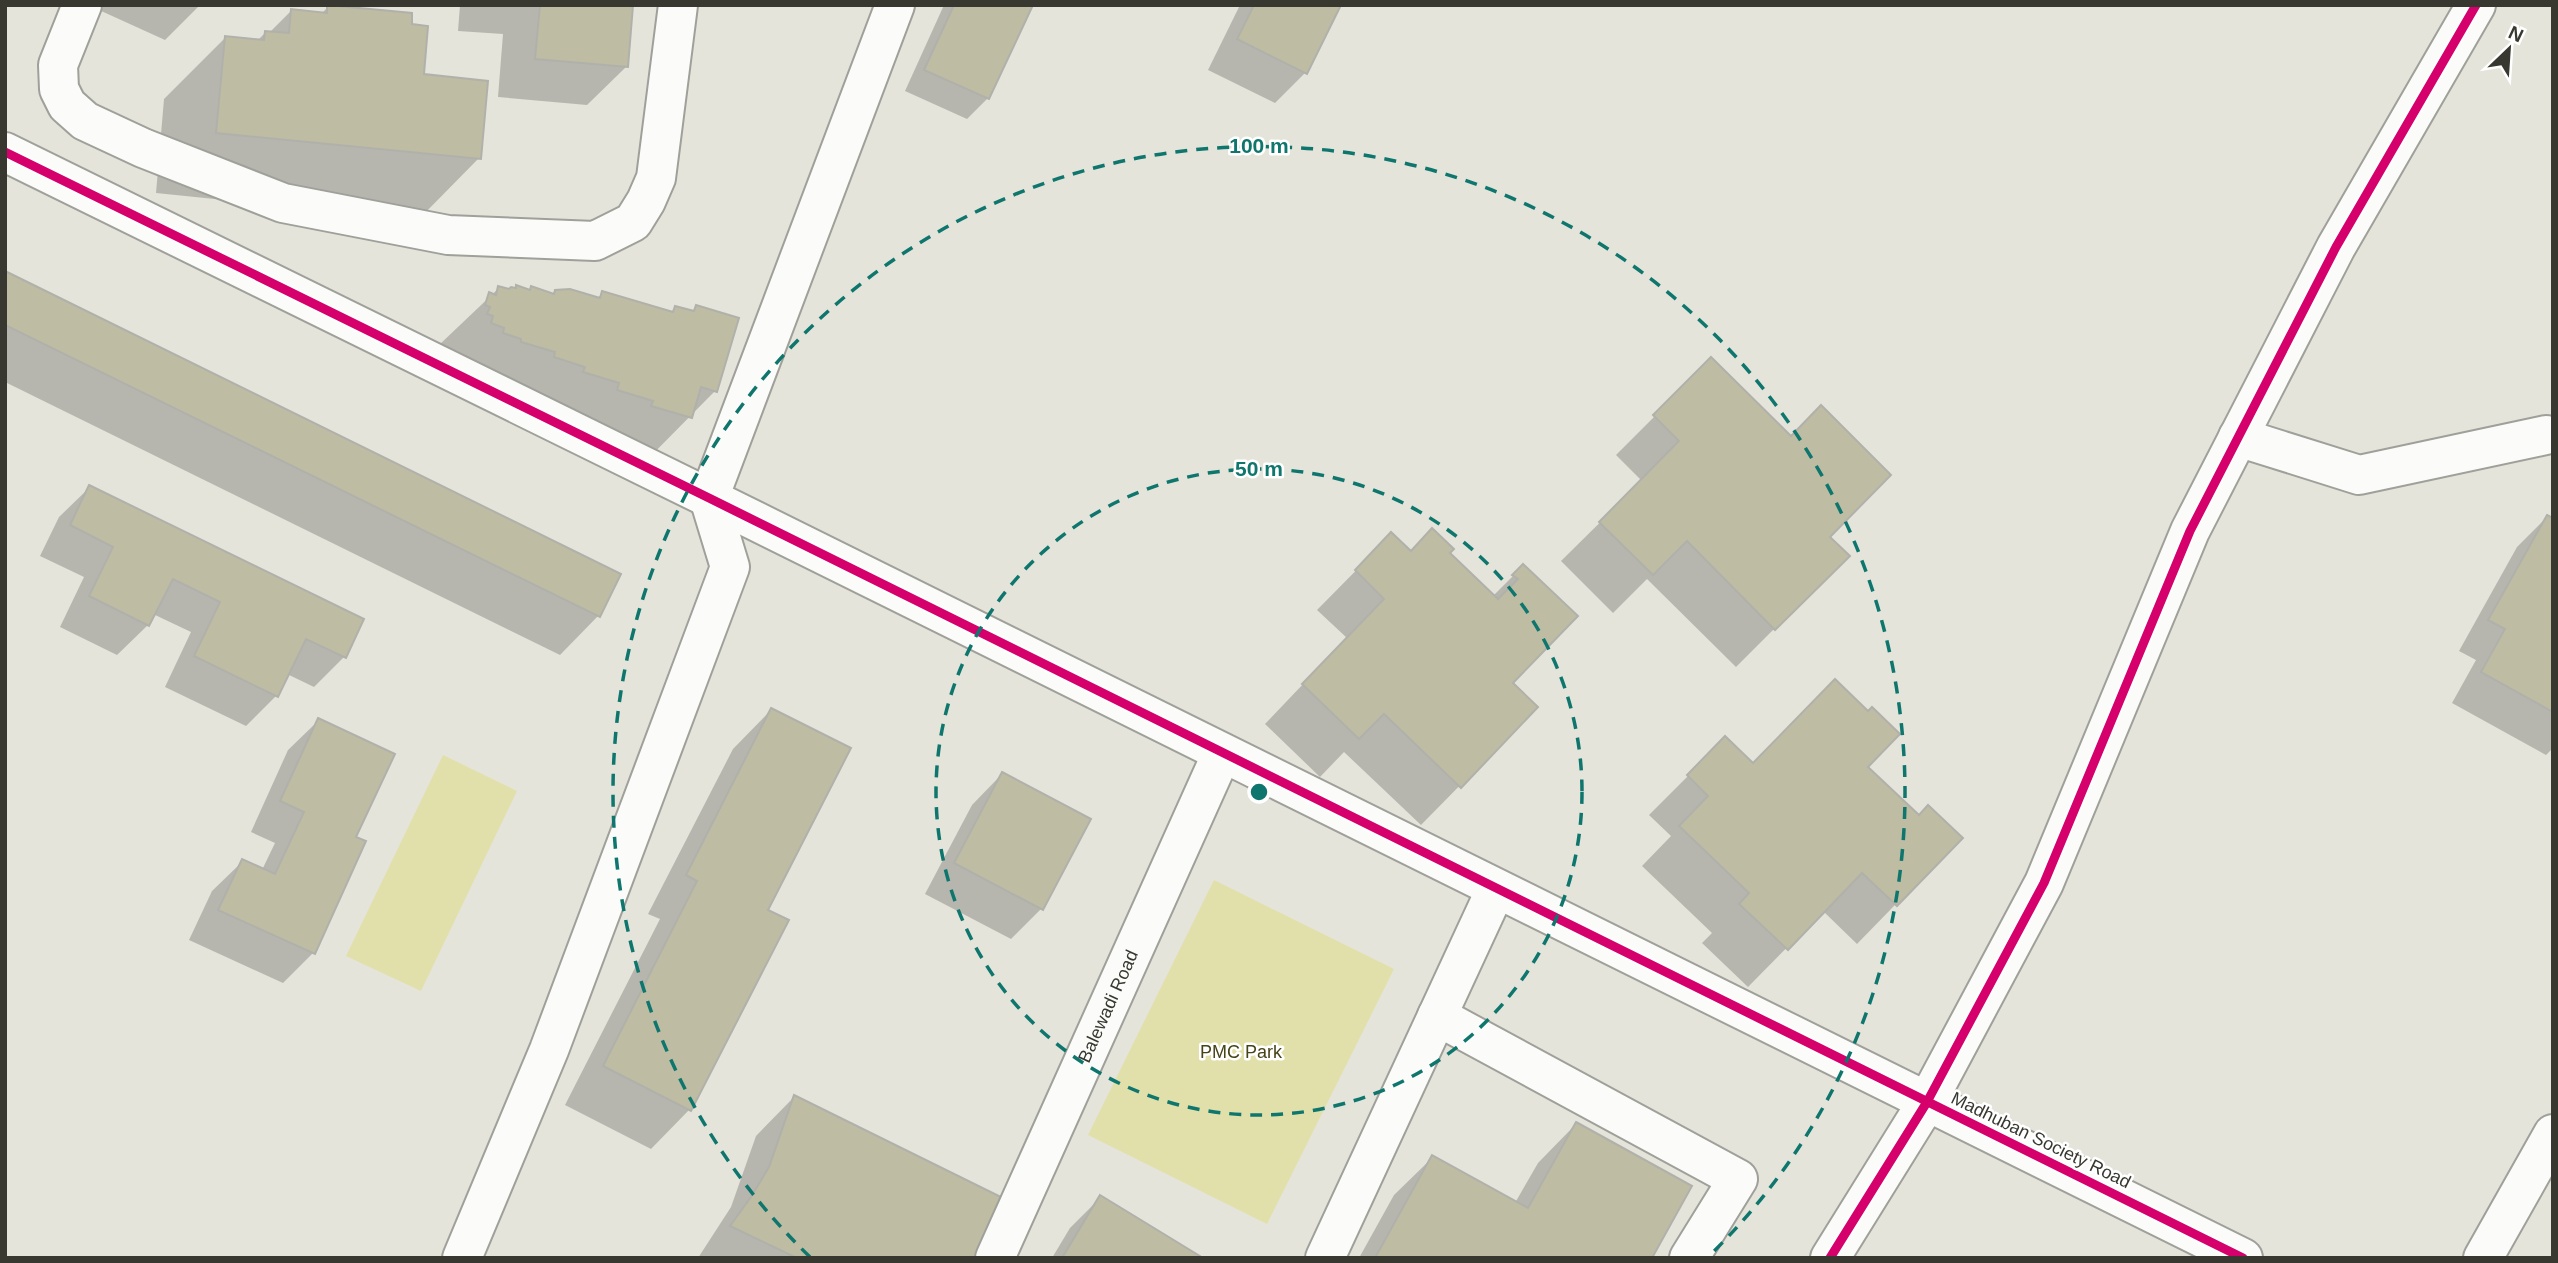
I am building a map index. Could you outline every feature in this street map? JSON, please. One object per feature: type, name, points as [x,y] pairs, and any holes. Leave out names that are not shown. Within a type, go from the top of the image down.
[{"type":"street","points":[[82,5],[58,65],[59,89],[67,105],[85,121],[143,148],[283,203],[448,235],[595,241],[633,222],[656,178],[678,5]]},
{"type":"street","points":[[462,1258],[549,1051],[730,567],[709,498],[895,5]]},
{"type":"street","points":[[1830,1258],[1927,1102],[2044,883],[2190,531],[2336,247],[2476,5]]},
{"type":"street","name":"Madhuban Society Road","points":[[5,152],[2243,1258]]},
{"type":"street","points":[[2238,437],[2359,474],[2546,435]]},
{"type":"street","name":"Balewadi Road","points":[[995,1258],[1222,753]]},
{"type":"street","points":[[1325,1258],[1496,889]]},
{"type":"street","points":[[1437,1016],[1738,1179],[1689,1258]]},
{"type":"street","points":[[2483,1258],[2553,1134]]},
{"type":"green space","points":[[443,755],[517,791],[421,991],[346,956]]},
{"type":"green space","name":"PMC Park","points":[[1214,880],[1394,969],[1267,1224],[1088,1135]]},
{"type":"building","points":[[327,5],[412,13],[412,24],[428,26],[424,74],[488,81],[481,159],[216,133],[225,36],[264,40],[265,31],[289,33],[291,9],[327,13]]},
{"type":"building","points":[[540,5],[633,5],[628,67],[535,59]]},
{"type":"building","points":[[954,5],[1033,5],[989,99],[924,70]]},
{"type":"building","points":[[1254,5],[1341,5],[1307,74],[1237,39]]},
{"type":"building","points":[[5,271],[621,574],[600,617],[5,325]]},
{"type":"building","points":[[516,285],[530,290],[531,286],[554,294],[555,290],[570,289],[600,298],[602,291],[673,312],[675,306],[694,311],[696,305],[739,318],[717,392],[701,387],[692,418],[651,406],[653,401],[617,390],[619,383],[583,372],[585,367],[554,357],[555,352],[521,342],[521,339],[503,333],[504,328],[491,323],[493,316],[487,314],[490,307],[485,305],[489,292],[496,295],[498,286],[509,289],[516,288]]},
{"type":"building","points":[[1711,357],[1791,436],[1821,405],[1891,475],[1830,537],[1850,556],[1775,630],[1687,541],[1653,575],[1599,522],[1679,441],[1653,415]]},
{"type":"building","points":[[89,485],[364,619],[346,658],[306,639],[278,697],[194,656],[220,602],[173,579],[149,626],[89,596],[113,547],[70,525]]},
{"type":"building","points":[[2547,515],[2553,518],[2553,712],[2481,672],[2505,629],[2488,620]]},
{"type":"building","points":[[1432,528],[1454,549],[1450,553],[1498,599],[1518,579],[1512,575],[1523,564],[1578,616],[1513,683],[1538,707],[1461,788],[1384,714],[1359,739],[1302,684],[1384,599],[1355,570],[1391,532],[1411,551]]},
{"type":"building","points":[[1835,679],[1868,711],[1872,707],[1900,734],[1868,767],[1919,815],[1928,805],[1963,838],[1897,906],[1862,873],[1788,950],[1739,904],[1749,893],[1679,826],[1708,796],[1687,775],[1725,736],[1753,763]]},
{"type":"building","points":[[771,708],[851,748],[768,910],[789,920],[691,1111],[603,1066],[697,881],[686,875]]},
{"type":"building","points":[[318,718],[395,754],[356,837],[366,841],[315,954],[218,910],[242,859],[275,874],[304,812],[280,801]]},
{"type":"building","points":[[1002,772],[1091,819],[1043,910],[954,863]]},
{"type":"building","points":[[794,1095],[1007,1200],[981,1258],[797,1258],[730,1226],[769,1167]]},
{"type":"building","points":[[1576,1122],[1692,1186],[1652,1258],[1375,1258],[1432,1155],[1528,1208]]},
{"type":"building","points":[[1100,1195],[1203,1258],[1062,1258]]},
{"type":"cycle path","points":[[1830,1258],[1927,1102],[2044,883],[2190,531],[2336,247],[2476,5]]},
{"type":"cycle path","points":[[5,152],[2243,1258]]}]
